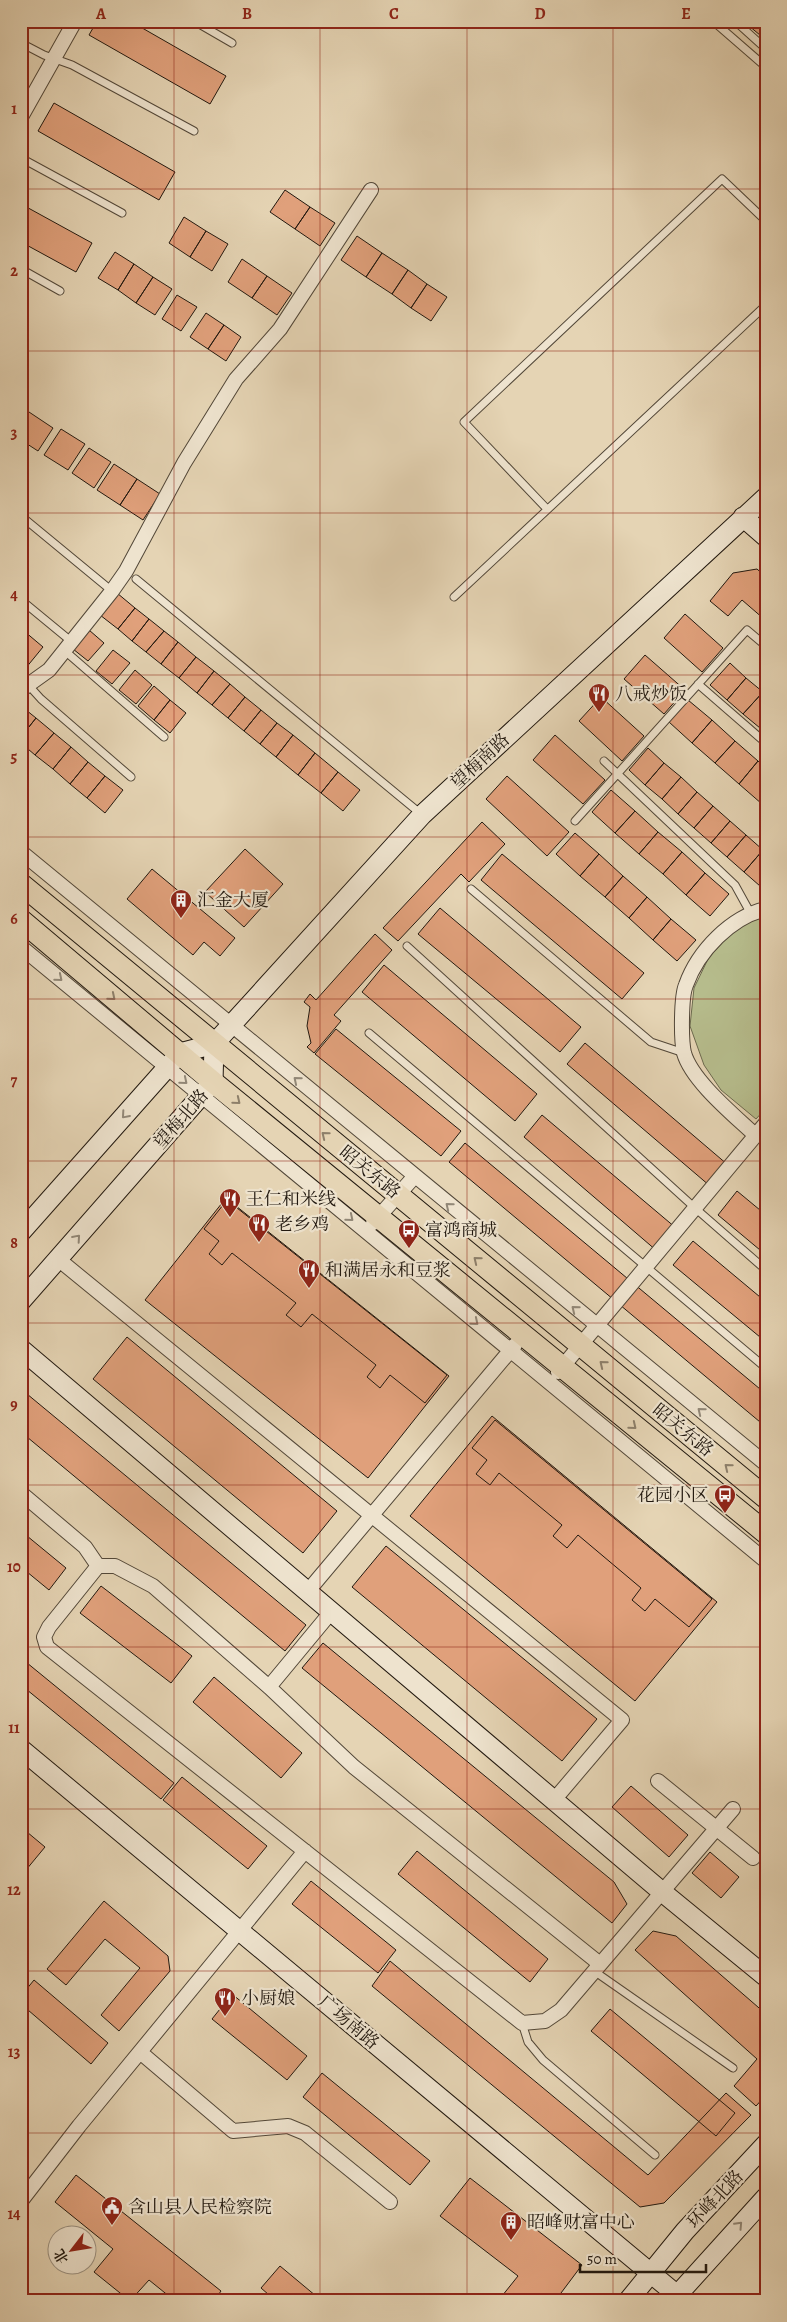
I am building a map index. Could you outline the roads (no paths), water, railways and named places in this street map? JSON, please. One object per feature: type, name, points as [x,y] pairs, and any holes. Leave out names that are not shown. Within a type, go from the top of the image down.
[{"type":"main road","name":"昭关东路","points":[[21,884],[766,1498]]},
{"type":"main road","name":"昭关东路","points":[[21,920],[173,1060],[372,1224],[556,1375],[766,1533]]},
{"type":"street","points":[[21,117],[75,21]]},
{"type":"street","points":[[24,684],[49,670],[112,591],[131,575],[184,463],[236,379],[280,328],[371,190]]},
{"type":"street","name":"望梅南路","points":[[214,1044],[422,815],[743,516],[766,497]]},
{"type":"street","points":[[743,516],[766,537]]},
{"type":"street","points":[[21,852],[414,1177],[766,1464]]},
{"type":"street","points":[[755,1136],[702,1085],[684,1053],[682,1020],[685,986],[704,952],[733,923],[766,909]]},
{"type":"street","points":[[21,947],[173,1060]]},
{"type":"street","points":[[21,1232],[173,1060],[214,1044]]},
{"type":"street","name":"望梅北路","points":[[21,1301],[208,1089],[214,1044]]},
{"type":"street","points":[[766,1123],[556,1375],[761,1557],[766,1542]]},
{"type":"street","points":[[372,1224],[414,1177]]},
{"type":"street","points":[[58,1260],[622,1720],[554,1800]]},
{"type":"street","points":[[308,1591],[517,1343]]},
{"type":"street","points":[[21,1349],[661,1891],[766,1977]]},
{"type":"street","points":[[21,1493],[85,1547],[98,1566]]},
{"type":"street","points":[[98,1566],[115,1566],[154,1586],[270,1687],[354,1767],[597,1967]]},
{"type":"street","points":[[98,1566],[49,1627],[44,1637],[47,1647],[522,2023],[545,2022],[560,2010],[732,1810]]},
{"type":"street","points":[[270,1687],[332,1611]]},
{"type":"street","name":"广场南路","points":[[21,1749],[650,2273],[674,2298]]},
{"type":"street","points":[[658,1781],[753,1858]]},
{"type":"street","points":[[21,2201],[78,2126],[305,1851]]},
{"type":"street","points":[[140,2052],[233,2131],[288,2126],[305,2133],[390,2202]]},
{"type":"street","name":"环峰北路","points":[[628,2301],[685,2231],[766,2144]]},
{"type":"street","name":"环峰北路","points":[[674,2298],[766,2197]]},
{"type":"lane","points":[[194,21],[232,43]]},
{"type":"lane","points":[[713,21],[766,68]]},
{"type":"lane","points":[[735,21],[766,49]]},
{"type":"lane","points":[[21,43],[72,65],[194,131]]},
{"type":"lane","points":[[21,158],[122,213]]},
{"type":"lane","points":[[548,509],[464,422],[722,179],[766,222]]},
{"type":"lane","points":[[21,269],[60,291]]},
{"type":"lane","points":[[454,596],[766,305]]},
{"type":"lane","points":[[21,516],[112,591]]},
{"type":"lane","points":[[131,575],[422,815]]},
{"type":"lane","points":[[21,600],[164,737]]},
{"type":"lane","points":[[575,821],[747,630],[766,646]]},
{"type":"lane","points":[[24,684],[131,777]]},
{"type":"lane","points":[[698,684],[766,743]]},
{"type":"lane","points":[[604,761],[735,885],[751,914]]},
{"type":"lane","points":[[471,889],[651,1042],[684,1053]]},
{"type":"lane","points":[[407,946],[695,1208],[766,1270]]},
{"type":"lane","points":[[369,1033],[766,1368]]},
{"type":"lane","points":[[597,1967],[733,2068]]},
{"type":"lane","points":[[522,2023],[528,2042],[543,2060],[655,2155]]},
{"type":"place","name":"八戒炒饭","points":[[599,713]]},
{"type":"place","name":"汇金大厦","points":[[181,919]]},
{"type":"place","name":"王仁和米线","points":[[230,1218]]},
{"type":"place","name":"老乡鸡","points":[[259,1243]]},
{"type":"place","name":"富鸿商城","points":[[409,1249]]},
{"type":"place","name":"和满居永和豆浆","points":[[309,1289]]},
{"type":"place","name":"花园小区","points":[[725,1514]]},
{"type":"place","name":"小厨娘","points":[[225,2017]]},
{"type":"place","name":"含山县人民检察院","points":[[112,2226]]},
{"type":"place","name":"昭峰财富中心","points":[[511,2241]]}]
